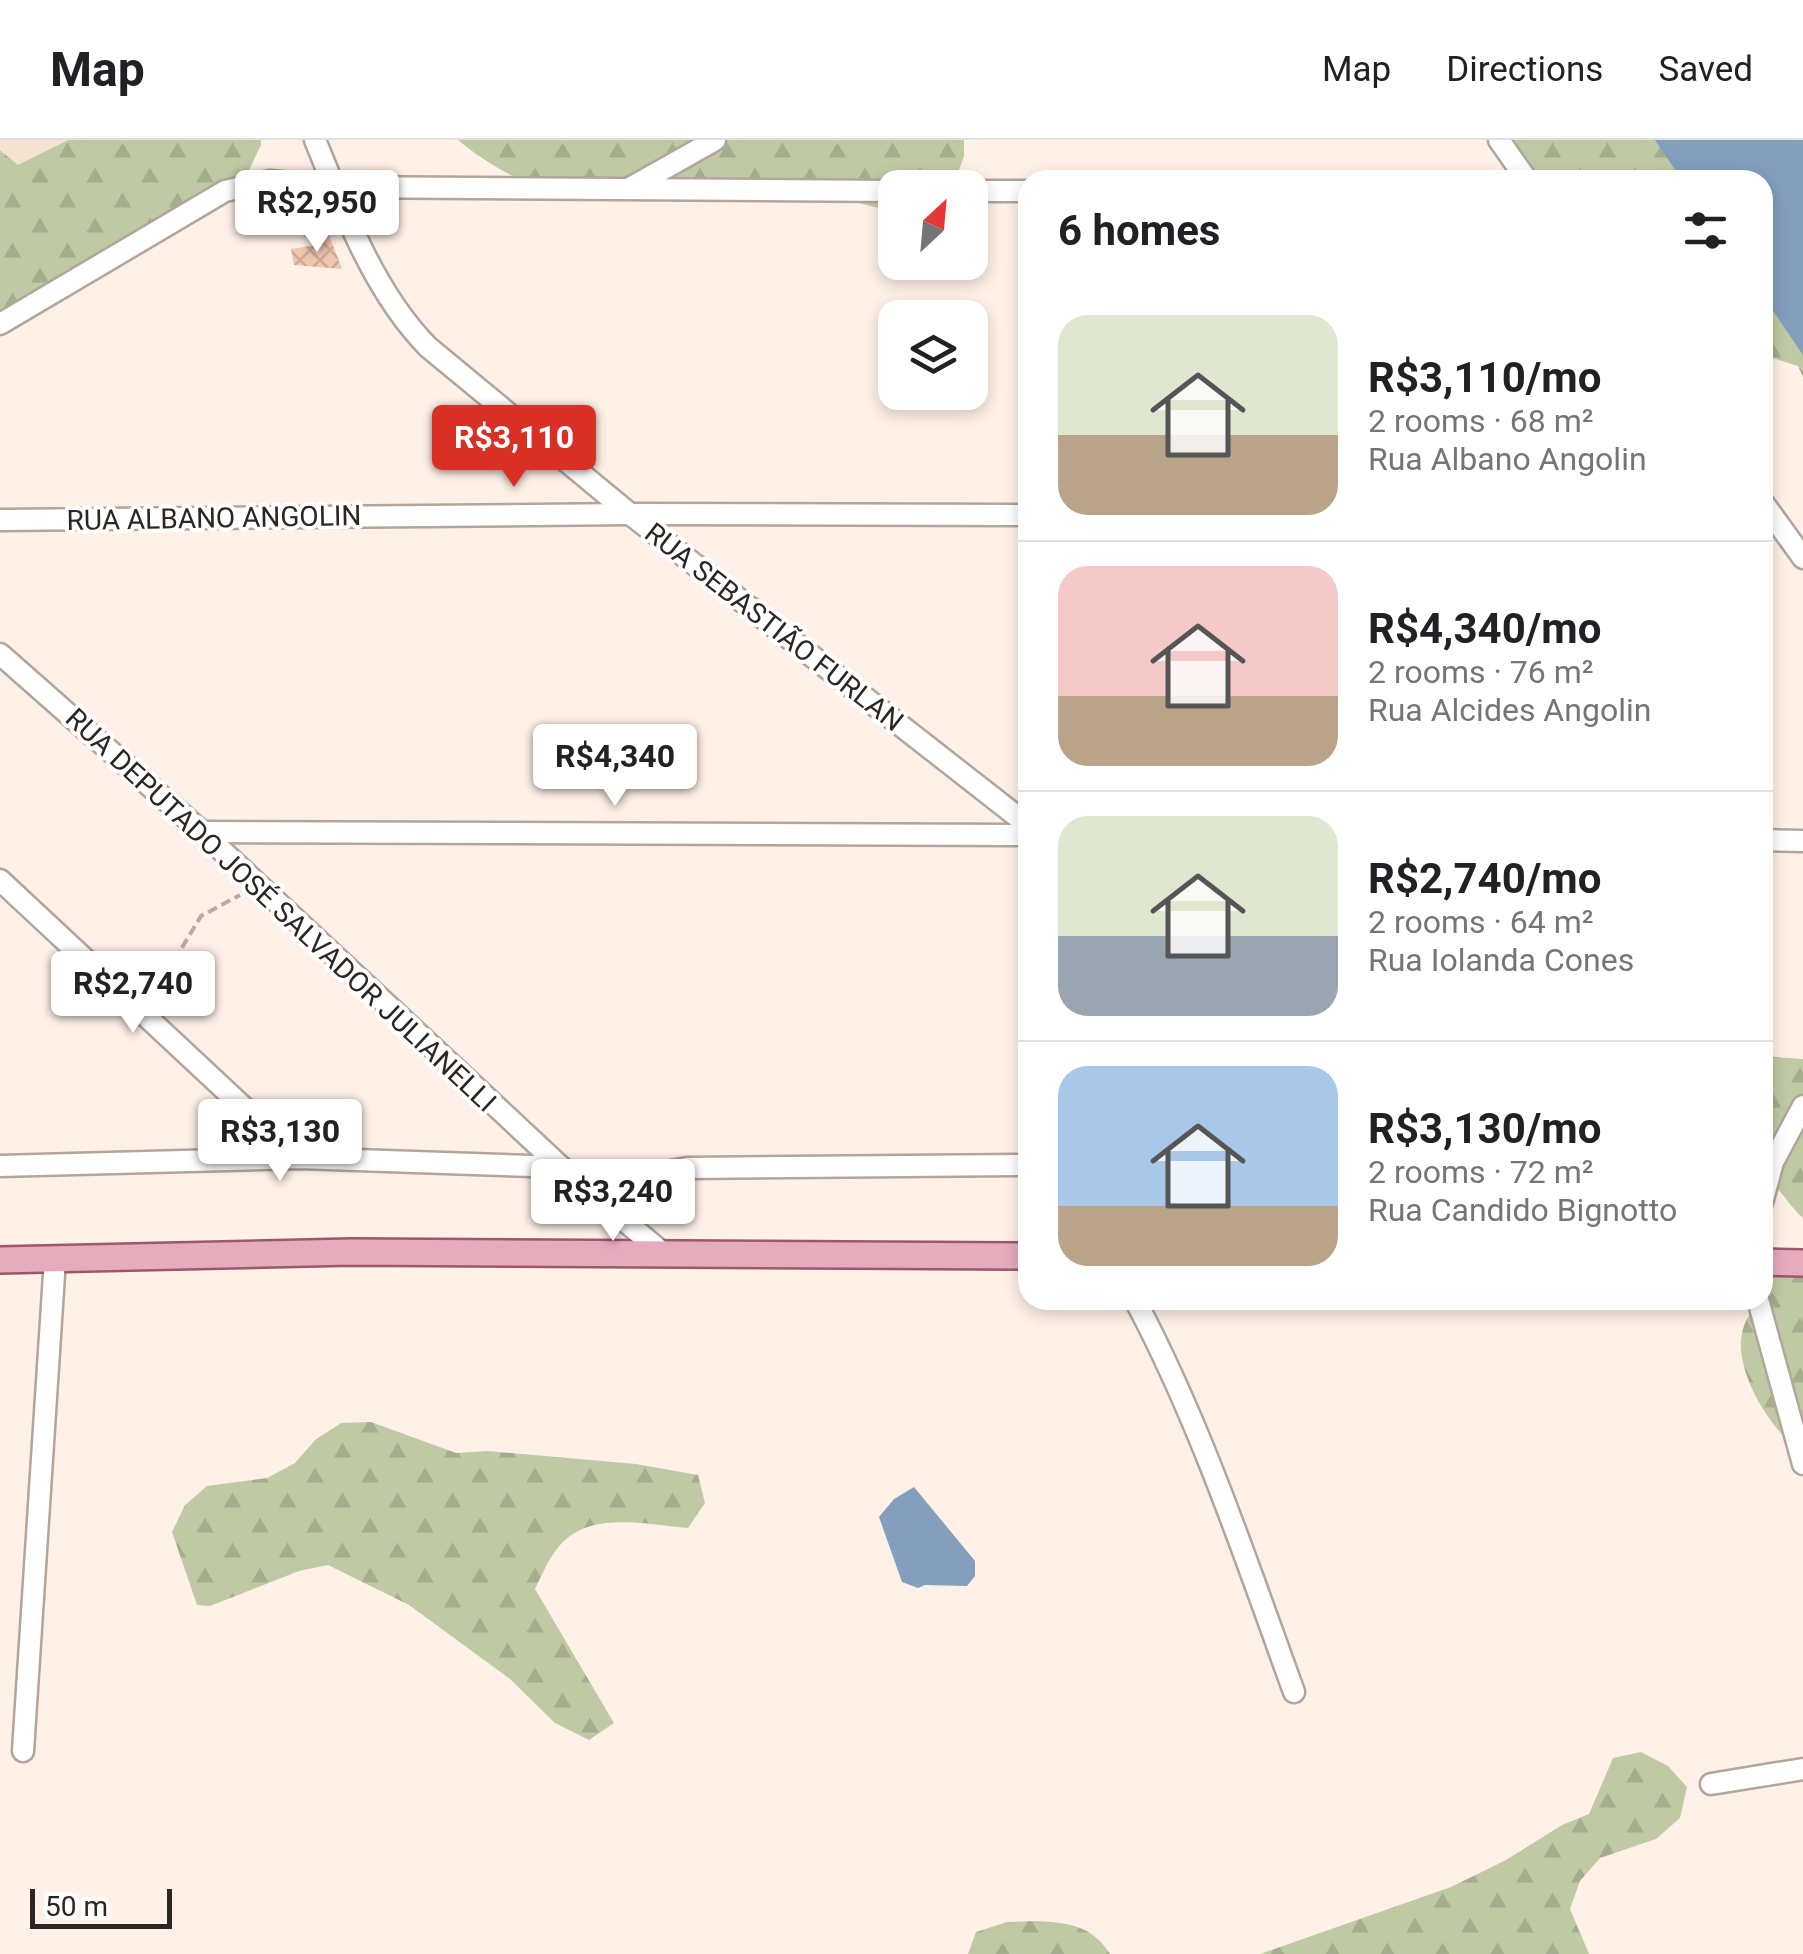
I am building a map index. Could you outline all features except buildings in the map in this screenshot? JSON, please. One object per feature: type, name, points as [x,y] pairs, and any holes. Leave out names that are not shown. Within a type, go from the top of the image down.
[{"type":"main road","points":[[0,1260],[351,1252],[1018,1256]]},
{"type":"main road","points":[[1773,1262],[1803,1263]]},
{"type":"street","name":"RUA SEBASTIÃO FURLAN","points":[[315,140],[385,290],[418,337],[630,514],[1018,817]]},
{"type":"street","points":[[628,189],[716,140]]},
{"type":"street","points":[[1499,140],[1521,170]]},
{"type":"street","points":[[0,324],[225,192],[270,181],[334,187],[878,190]]},
{"type":"street","points":[[988,191],[1018,191]]},
{"type":"street","name":"RUA ALBANO ANGOLIN","points":[[0,520],[1018,515]]},
{"type":"street","points":[[1773,525],[1803,558]]},
{"type":"street","name":"RUA DEPUTADO JOSÉ SALVADOR JULIANELLI","points":[[0,654],[202,832],[560,1167],[664,1254]]},
{"type":"street","points":[[202,832],[1018,836]]},
{"type":"street","points":[[1773,840],[1803,840]]},
{"type":"street","points":[[0,880],[298,1158]]},
{"type":"street","points":[[1773,1154],[1803,1106]]},
{"type":"street","points":[[0,1166],[298,1158],[560,1167]]},
{"type":"street","points":[[596,1196],[644,1176],[687,1168],[1018,1164]]},
{"type":"street","points":[[23,1751],[55,1259]]},
{"type":"street","points":[[1140,1310],[1208,1458],[1294,1692]]},
{"type":"street","points":[[1761,1310],[1803,1464]]},
{"type":"street","points":[[1711,1784],[1803,1769]]},
{"type":"path","points":[[144,1012],[201,916],[259,885]]},
{"type":"shaded area","points":[[0,140],[68,140],[18,166],[0,149]]},
{"type":"green space","points":[[68,140],[261,140],[261,145],[248,172],[226,190],[0,336],[0,150],[18,165]]},
{"type":"green space","points":[[458,140],[964,140],[959,170],[878,170],[878,208],[823,194],[567,199],[483,159]]},
{"type":"green space","points":[[1511,140],[1686,140],[1711,170],[1524,170]]},
{"type":"green space","points":[[1773,263],[1803,305],[1803,377],[1798,366],[1773,358]]},
{"type":"green space","points":[[1773,1057],[1803,1059],[1803,1218],[1773,1184]]},
{"type":"green space","points":[[1781,1254],[1803,1255],[1803,1453],[1767,1415],[1756,1398],[1743,1362],[1743,1329],[1752,1310],[1773,1310],[1773,1270]]},
{"type":"green space","points":[[371,1422],[456,1453],[487,1451],[636,1464],[698,1475],[705,1503],[688,1528],[627,1522],[582,1529],[559,1547],[535,1589],[614,1723],[589,1740],[555,1723],[510,1679],[409,1605],[328,1565],[299,1571],[210,1606],[197,1605],[172,1532],[185,1505],[207,1486],[267,1478],[295,1463],[315,1440],[341,1423]]},
{"type":"green space","points":[[1641,1752],[1668,1766],[1687,1787],[1680,1818],[1656,1839],[1600,1858],[1580,1881],[1570,1909],[1589,1954],[1260,1954],[1451,1887],[1506,1860],[1562,1825],[1589,1814],[1613,1758]]},
{"type":"green space","points":[[1037,1921],[1079,1927],[1110,1954],[968,1954],[976,1932],[1007,1922]]},
{"type":"water","points":[[1655,140],[1803,140],[1803,355],[1773,311],[1773,170],[1675,170]]},
{"type":"water","points":[[914,1487],[975,1561],[975,1576],[967,1586],[918,1588],[902,1582],[879,1517],[894,1499]]}]
